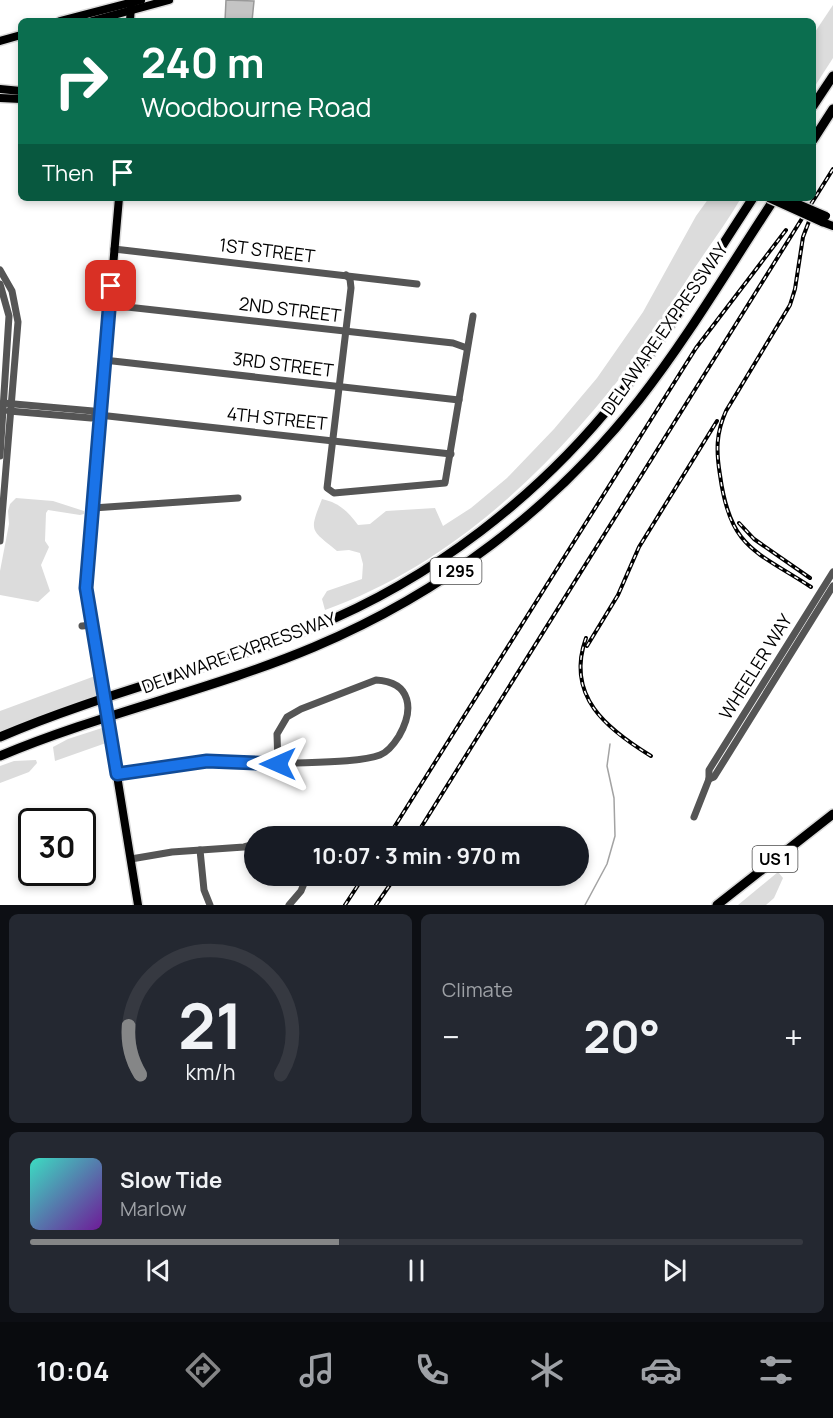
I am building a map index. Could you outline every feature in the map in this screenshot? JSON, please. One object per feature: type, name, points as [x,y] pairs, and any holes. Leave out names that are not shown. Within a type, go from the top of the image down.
[{"type":"highway","points":[[816,102],[833,76]]},
{"type":"highway","points":[[816,135],[833,109]]},
{"type":"highway","name":"DELAWARE EXPRESSWAY","points":[[0,737],[83,706],[317,626],[394,588],[468,540],[538,483],[602,416],[652,351],[751,201]]},
{"type":"highway","name":"DELAWARE EXPRESSWAY","points":[[0,756],[74,727],[313,647],[400,605],[481,553],[555,492],[588,459],[631,409],[666,362],[773,201]]},
{"type":"highway","name":"US 1","points":[[717,905],[833,814]]},
{"type":"highway","name":"US 1","points":[[727,905],[833,821]]},
{"type":"main road","points":[[72,18],[134,3],[169,0]]},
{"type":"main road","points":[[100,18],[134,3]]},
{"type":"main road","points":[[131,18],[134,3]]},
{"type":"main road","points":[[0,41],[18,36]]},
{"type":"main road","points":[[1,92],[18,91]]},
{"type":"main road","points":[[1,92],[18,98]]},
{"type":"main road","points":[[119,201],[86,588],[138,905]]},
{"type":"main road","points":[[776,201],[827,219]]},
{"type":"main road","points":[[790,201],[827,219],[833,226]]},
{"type":"street","name":"1ST STREET","points":[[114,249],[417,284]]},
{"type":"street","points":[[0,270],[12,291],[18,322],[0,541]]},
{"type":"street","points":[[346,275],[350,279],[351,288],[332,441],[327,488],[329,491],[340,494],[442,485],[446,482],[473,316]]},
{"type":"street","points":[[0,284],[9,316],[0,456]]},
{"type":"street","name":"2ND STREET","points":[[109,305],[453,343],[467,348]]},
{"type":"street","name":"3RD STREET","points":[[104,360],[459,400]]},
{"type":"street","name":"4TH STREET","points":[[3,407],[92,418],[99,415],[451,454]]},
{"type":"street","points":[[93,508],[238,498]]},
{"type":"street","name":"WHEELER WAY","points":[[694,817],[709,770],[833,572]]},
{"type":"street","name":"WHEELER WAY","points":[[708,779],[714,777],[833,586]]},
{"type":"street","points":[[82,626],[92,625]]},
{"type":"street","points":[[117,774],[207,761],[278,764],[367,758],[383,754],[393,746],[406,724],[409,709],[406,698],[396,686],[376,680],[294,712],[287,717],[278,730],[278,764]]},
{"type":"street","points":[[131,859],[244,847]]},
{"type":"street","points":[[200,850],[204,890],[210,905]]},
{"type":"street","points":[[289,905],[303,886]]},
{"type":"shaded area","points":[[833,5],[833,58],[816,84],[816,30]]},
{"type":"shaded area","points":[[707,201],[739,201],[646,343],[609,392],[540,469],[462,536],[419,565],[373,590],[325,610],[322,599],[327,591],[362,579],[363,564],[360,553],[349,550],[337,551],[317,534],[314,524],[322,499],[343,509],[358,525],[370,524],[386,511],[435,508],[443,526],[471,508],[507,478],[554,429],[597,378],[643,312],[696,216]]},
{"type":"shaded area","points":[[16,498],[53,501],[84,511],[84,514],[80,515],[48,510],[46,513],[45,541],[49,547],[41,565],[50,591],[38,602],[0,595],[0,571],[9,524],[8,511],[10,504]]},
{"type":"shaded area","points":[[95,676],[99,697],[0,732],[0,711]]},
{"type":"shaded area","points":[[102,728],[106,743],[55,761],[53,747],[68,739]]},
{"type":"shaded area","points":[[36,760],[37,763],[29,772],[0,783],[0,766],[14,761]]},
{"type":"shaded area","points":[[778,872],[783,878],[774,898],[766,905],[738,905]]},
{"type":"building","points":[[226,0],[254,1],[252,18],[225,18]]},
{"type":"waterway","points":[[585,905],[607,864],[615,836],[614,798],[607,766],[610,744]]},
{"type":"railway","points":[[816,196],[833,169]]},
{"type":"railway","points":[[422,826],[813,201]]},
{"type":"railway","points":[[811,216],[803,237],[795,289],[790,305],[726,411],[720,427],[718,450],[724,499],[738,533],[760,555],[811,587]]},
{"type":"railway","points":[[395,826],[696,348],[786,230]]},
{"type":"railway","points":[[587,646],[618,595],[639,547],[717,421]]},
{"type":"railway","points":[[739,523],[754,539],[810,578]]},
{"type":"railway","points":[[586,638],[581,659],[581,677],[594,709],[619,734],[651,756]]},
{"type":"railway","points":[[345,905],[357,886]]},
{"type":"railway","points":[[376,905],[389,886]]},
{"type":"route","points":[[111,286],[86,588],[117,774],[189,762],[278,764]]}]
